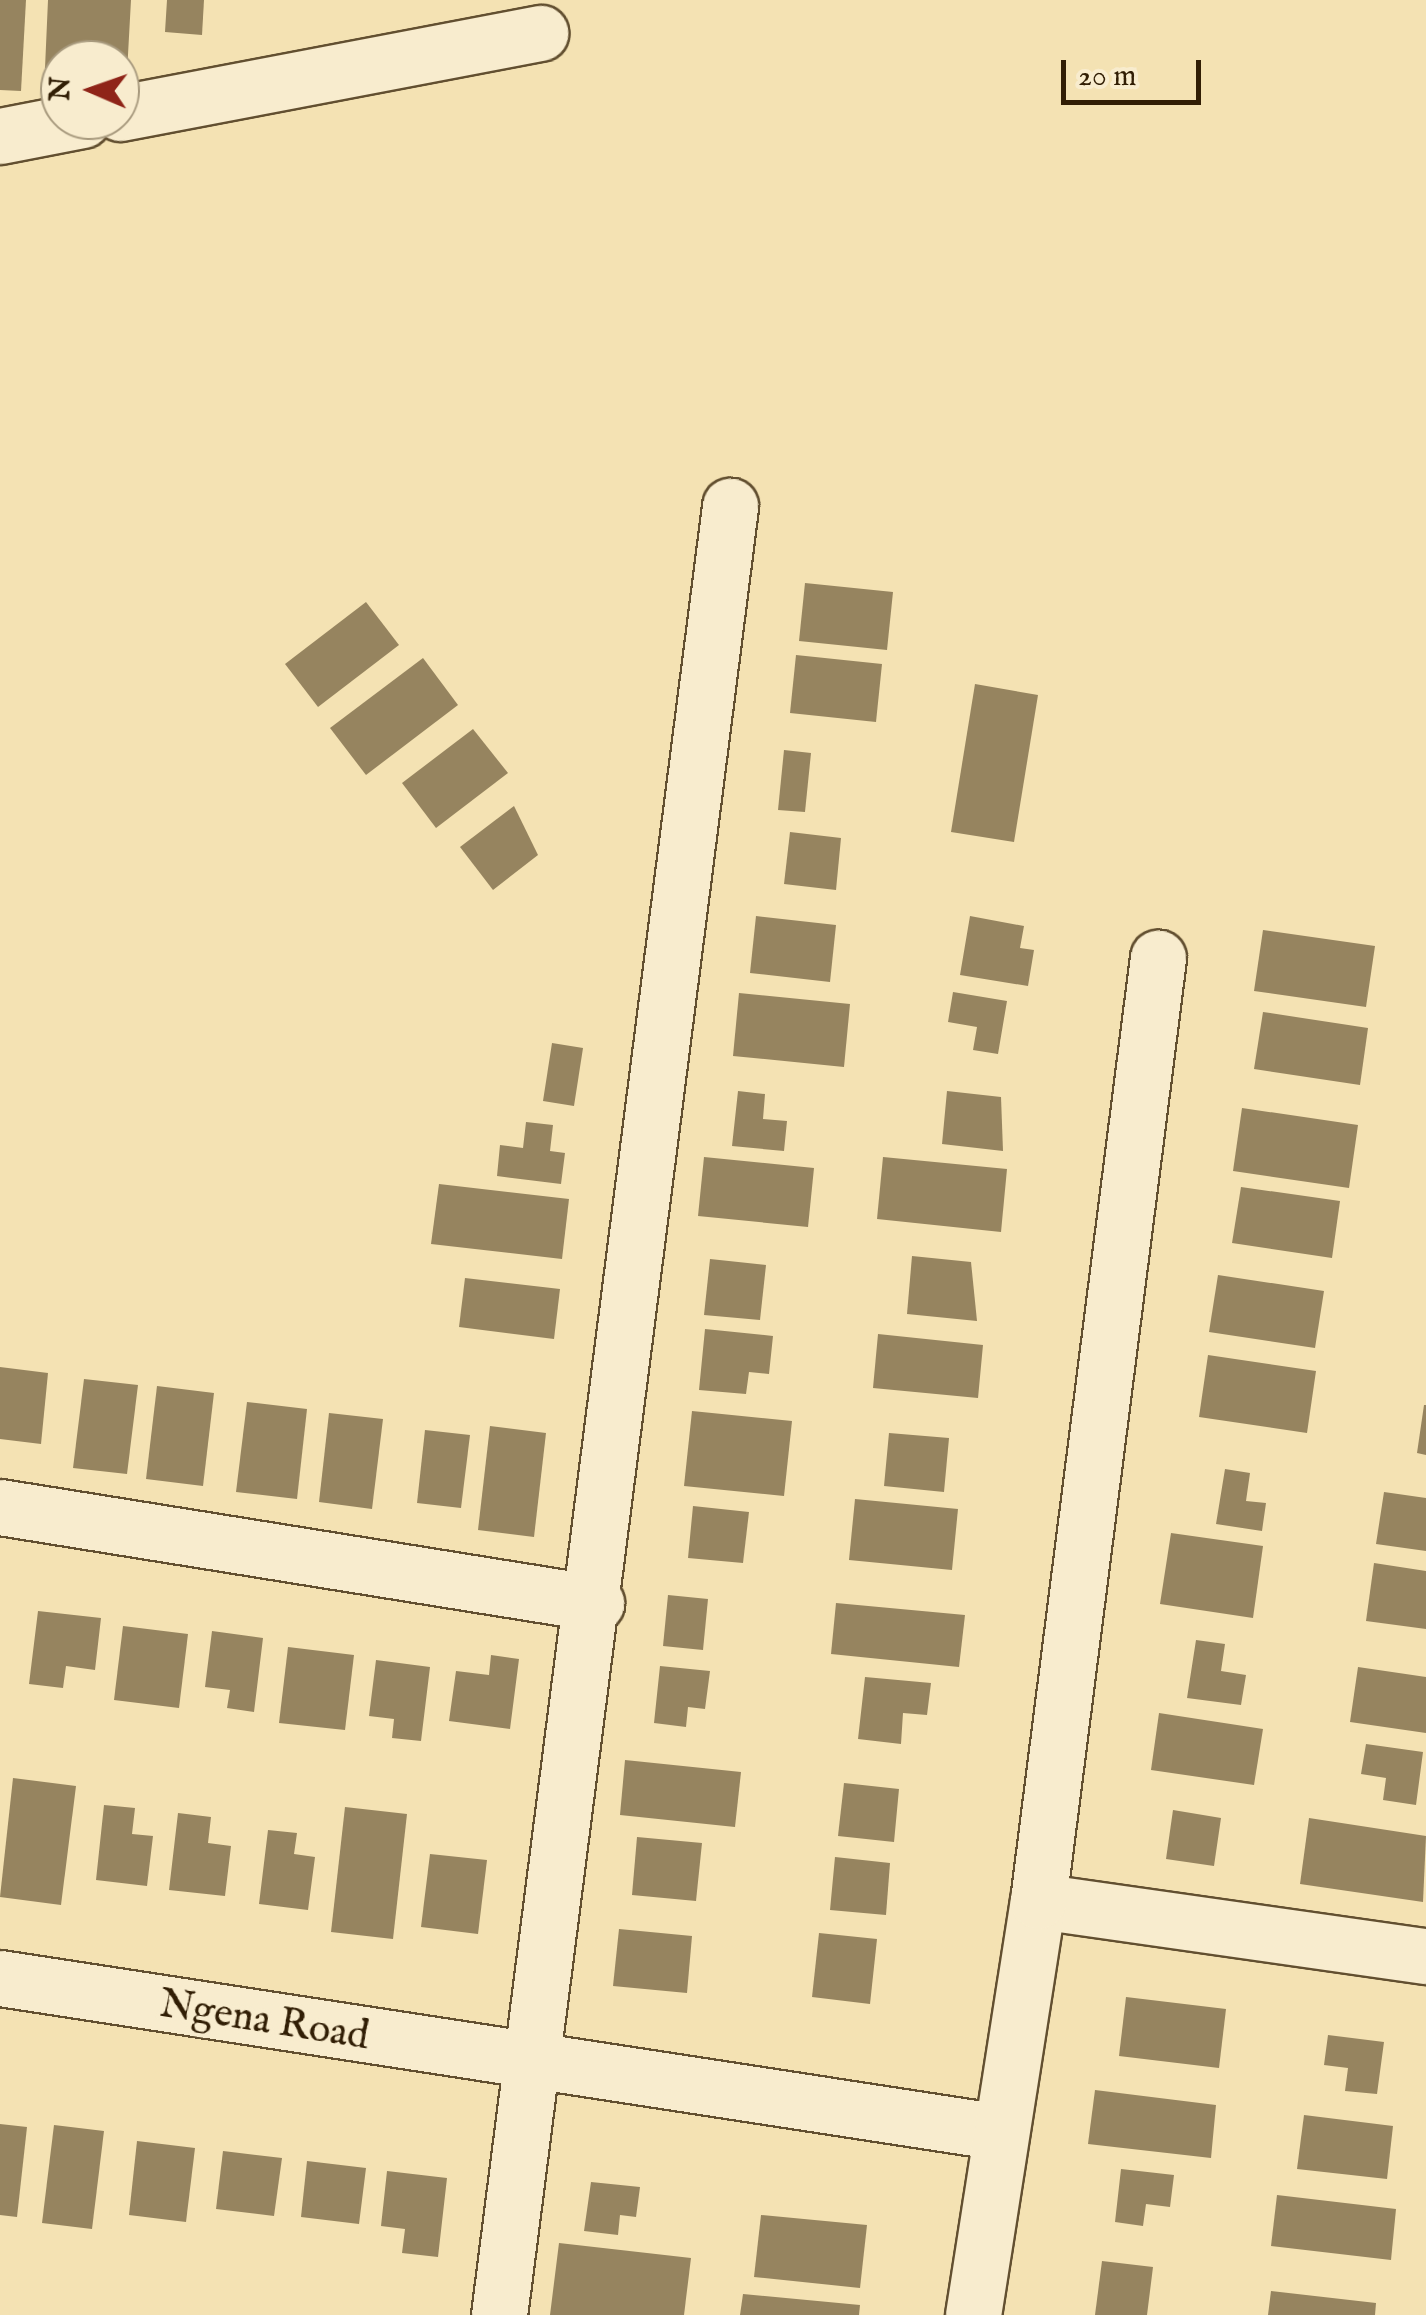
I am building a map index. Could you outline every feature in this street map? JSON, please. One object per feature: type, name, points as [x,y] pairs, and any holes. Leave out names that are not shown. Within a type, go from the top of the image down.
[{"type":"street","points":[[140,109],[540,33]]},
{"type":"street","points":[[0,136],[40,128]]},
{"type":"street","points":[[499,2315],[529,2061],[596,1603],[730,506]]},
{"type":"street","points":[[973,2315],[1038,1901],[1158,958]]},
{"type":"street","points":[[0,1507],[596,1603]]},
{"type":"street","points":[[1038,1901],[1426,1956]]},
{"type":"street","name":"Ngena Road","points":[[0,1978],[1001,2132]]},
{"type":"building","points":[[0,0],[26,0],[21,91],[0,90]]},
{"type":"building","points":[[48,0],[131,0],[129,40],[46,40]]},
{"type":"building","points":[[167,0],[204,0],[202,35],[165,32]]},
{"type":"building","points":[[805,583],[893,592],[887,650],[799,641]]},
{"type":"building","points":[[366,602],[399,645],[318,707],[285,664]]},
{"type":"building","points":[[796,655],[882,664],[876,722],[790,713]]},
{"type":"building","points":[[423,658],[458,705],[366,775],[330,728]]},
{"type":"building","points":[[975,684],[1038,695],[1014,842],[951,832]]},
{"type":"building","points":[[473,729],[508,773],[436,828],[402,783]]},
{"type":"building","points":[[784,750],[811,753],[805,812],[778,810]]},
{"type":"building","points":[[514,806],[538,855],[493,890],[460,847]]},
{"type":"building","points":[[790,832],[841,838],[836,890],[784,884]]},
{"type":"building","points":[[756,916],[836,925],[830,982],[750,973]]},
{"type":"building","points":[[970,916],[1024,926],[1020,948],[1034,950],[1028,986],[960,975]]},
{"type":"building","points":[[1263,930],[1375,946],[1366,1007],[1254,991]]},
{"type":"building","points":[[953,992],[1007,1001],[998,1054],[973,1050],[977,1027],[948,1022]]},
{"type":"building","points":[[739,993],[850,1004],[844,1067],[733,1056]]},
{"type":"building","points":[[1263,1012],[1368,1028],[1360,1085],[1254,1069]]},
{"type":"building","points":[[552,1043],[583,1048],[574,1106],[543,1101]]},
{"type":"building","points":[[738,1091],[765,1094],[763,1119],[787,1121],[784,1151],[732,1146]]},
{"type":"building","points":[[947,1091],[1001,1097],[1003,1151],[942,1144]]},
{"type":"building","points":[[1242,1108],[1358,1125],[1349,1188],[1233,1171]]},
{"type":"building","points":[[526,1122],[553,1125],[550,1151],[565,1153],[561,1184],[497,1176],[500,1145],[523,1148]]},
{"type":"building","points":[[704,1157],[814,1168],[808,1227],[698,1216]]},
{"type":"building","points":[[883,1157],[1007,1169],[1001,1232],[877,1219]]},
{"type":"building","points":[[439,1184],[569,1199],[562,1259],[431,1244]]},
{"type":"building","points":[[1241,1187],[1340,1201],[1332,1258],[1232,1243]]},
{"type":"building","points":[[912,1256],[971,1262],[977,1321],[907,1314]]},
{"type":"building","points":[[710,1259],[766,1265],[760,1320],[704,1315]]},
{"type":"building","points":[[1218,1275],[1324,1291],[1315,1348],[1209,1332]]},
{"type":"building","points":[[465,1278],[560,1289],[554,1339],[459,1327]]},
{"type":"building","points":[[705,1329],[773,1336],[769,1374],[749,1372],[746,1394],[699,1390]]},
{"type":"building","points":[[878,1334],[983,1345],[978,1398],[873,1388]]},
{"type":"building","points":[[1208,1355],[1316,1371],[1307,1433],[1199,1417]]},
{"type":"building","points":[[0,1367],[48,1373],[41,1444],[0,1439]]},
{"type":"building","points":[[84,1379],[138,1385],[127,1474],[73,1468]]},
{"type":"building","points":[[157,1386],[214,1393],[203,1486],[146,1479]]},
{"type":"building","points":[[247,1402],[307,1409],[297,1499],[236,1492]]},
{"type":"building","points":[[1426,1405],[1426,1455],[1417,1453]]},
{"type":"building","points":[[692,1411],[792,1421],[784,1496],[684,1486]]},
{"type":"building","points":[[329,1413],[383,1419],[372,1509],[319,1502]]},
{"type":"building","points":[[490,1426],[546,1433],[534,1537],[478,1530]]},
{"type":"building","points":[[425,1430],[470,1435],[461,1508],[417,1503]]},
{"type":"building","points":[[889,1433],[949,1438],[944,1492],[884,1486]]},
{"type":"building","points":[[1225,1469],[1250,1473],[1246,1501],[1266,1503],[1262,1531],[1216,1524]]},
{"type":"building","points":[[1384,1492],[1426,1498],[1426,1551],[1376,1544]]},
{"type":"building","points":[[855,1499],[958,1509],[952,1570],[849,1560]]},
{"type":"building","points":[[693,1506],[749,1512],[743,1563],[688,1558]]},
{"type":"building","points":[[1171,1533],[1263,1546],[1253,1618],[1160,1604]]},
{"type":"building","points":[[1374,1563],[1426,1571],[1426,1629],[1366,1621]]},
{"type":"building","points":[[668,1595],[708,1599],[703,1650],[663,1646]]},
{"type":"building","points":[[836,1603],[965,1615],[959,1667],[831,1654]]},
{"type":"building","points":[[38,1611],[101,1618],[95,1670],[66,1666],[63,1688],[29,1684]]},
{"type":"building","points":[[123,1626],[188,1634],[179,1708],[114,1700]]},
{"type":"building","points":[[212,1631],[263,1638],[254,1712],[227,1708],[230,1690],[205,1687]]},
{"type":"building","points":[[1196,1640],[1225,1644],[1221,1671],[1246,1675],[1241,1705],[1187,1698]]},
{"type":"building","points":[[288,1647],[354,1655],[345,1730],[279,1723]]},
{"type":"building","points":[[491,1655],[519,1659],[510,1729],[449,1721],[456,1671],[489,1675]]},
{"type":"building","points":[[376,1660],[430,1667],[421,1741],[392,1738],[394,1719],[369,1716]]},
{"type":"building","points":[[660,1666],[710,1671],[705,1709],[688,1707],[686,1727],[654,1723]]},
{"type":"building","points":[[1358,1667],[1426,1677],[1426,1733],[1350,1722]]},
{"type":"building","points":[[865,1677],[931,1683],[927,1715],[903,1713],[901,1744],[858,1739]]},
{"type":"building","points":[[1159,1713],[1263,1729],[1254,1785],[1151,1770]]},
{"type":"building","points":[[1366,1744],[1423,1752],[1416,1805],[1383,1800],[1386,1778],[1361,1774]]},
{"type":"building","points":[[625,1760],[741,1772],[735,1827],[620,1815]]},
{"type":"building","points":[[13,1778],[76,1786],[61,1905],[0,1897]]},
{"type":"building","points":[[844,1783],[899,1789],[894,1842],[838,1836]]},
{"type":"building","points":[[104,1805],[135,1808],[132,1834],[153,1836],[147,1886],[96,1880]]},
{"type":"building","points":[[345,1807],[407,1814],[393,1939],[331,1932]]},
{"type":"building","points":[[1173,1810],[1221,1818],[1214,1866],[1166,1859]]},
{"type":"building","points":[[178,1813],[211,1817],[208,1843],[231,1846],[225,1896],[169,1890]]},
{"type":"building","points":[[1309,1818],[1426,1836],[1423,1902],[1300,1884]]},
{"type":"building","points":[[268,1830],[297,1833],[294,1854],[315,1857],[308,1910],[259,1904]]},
{"type":"building","points":[[637,1837],[702,1843],[696,1901],[632,1895]]},
{"type":"building","points":[[430,1854],[487,1860],[478,1934],[421,1927]]},
{"type":"building","points":[[835,1857],[890,1863],[886,1915],[830,1910]]},
{"type":"building","points":[[619,1929],[692,1936],[687,1993],[613,1986]]},
{"type":"building","points":[[819,1933],[877,1939],[870,2004],[812,1997]]},
{"type":"building","points":[[1126,1997],[1226,2009],[1219,2068],[1119,2056]]},
{"type":"building","points":[[1328,2035],[1384,2042],[1377,2094],[1345,2091],[1348,2068],[1324,2065]]},
{"type":"building","points":[[1095,2090],[1216,2105],[1211,2158],[1088,2144]]},
{"type":"building","points":[[1304,2115],[1393,2126],[1387,2179],[1297,2169]]},
{"type":"building","points":[[0,2124],[27,2127],[17,2217],[0,2215]]},
{"type":"building","points":[[54,2125],[104,2131],[92,2229],[42,2223]]},
{"type":"building","points":[[137,2141],[195,2148],[186,2222],[129,2215]]},
{"type":"building","points":[[223,2151],[282,2158],[274,2216],[216,2209]]},
{"type":"building","points":[[307,2161],[366,2168],[359,2224],[301,2217]]},
{"type":"building","points":[[1121,2169],[1174,2175],[1170,2207],[1146,2204],[1143,2226],[1115,2222]]},
{"type":"building","points":[[387,2171],[447,2178],[438,2257],[402,2253],[405,2229],[381,2226]]},
{"type":"building","points":[[591,2182],[640,2187],[636,2217],[620,2215],[618,2235],[584,2231]]},
{"type":"building","points":[[1277,2195],[1396,2209],[1391,2260],[1271,2246]]},
{"type":"building","points":[[761,2215],[867,2225],[860,2288],[754,2277]]},
{"type":"building","points":[[559,2243],[691,2258],[684,2315],[550,2315]]},
{"type":"building","points":[[1102,2261],[1153,2267],[1147,2315],[1095,2315]]},
{"type":"building","points":[[1271,2291],[1376,2303],[1375,2315],[1268,2315]]},
{"type":"building","points":[[743,2294],[860,2305],[859,2315],[740,2315]]}]
